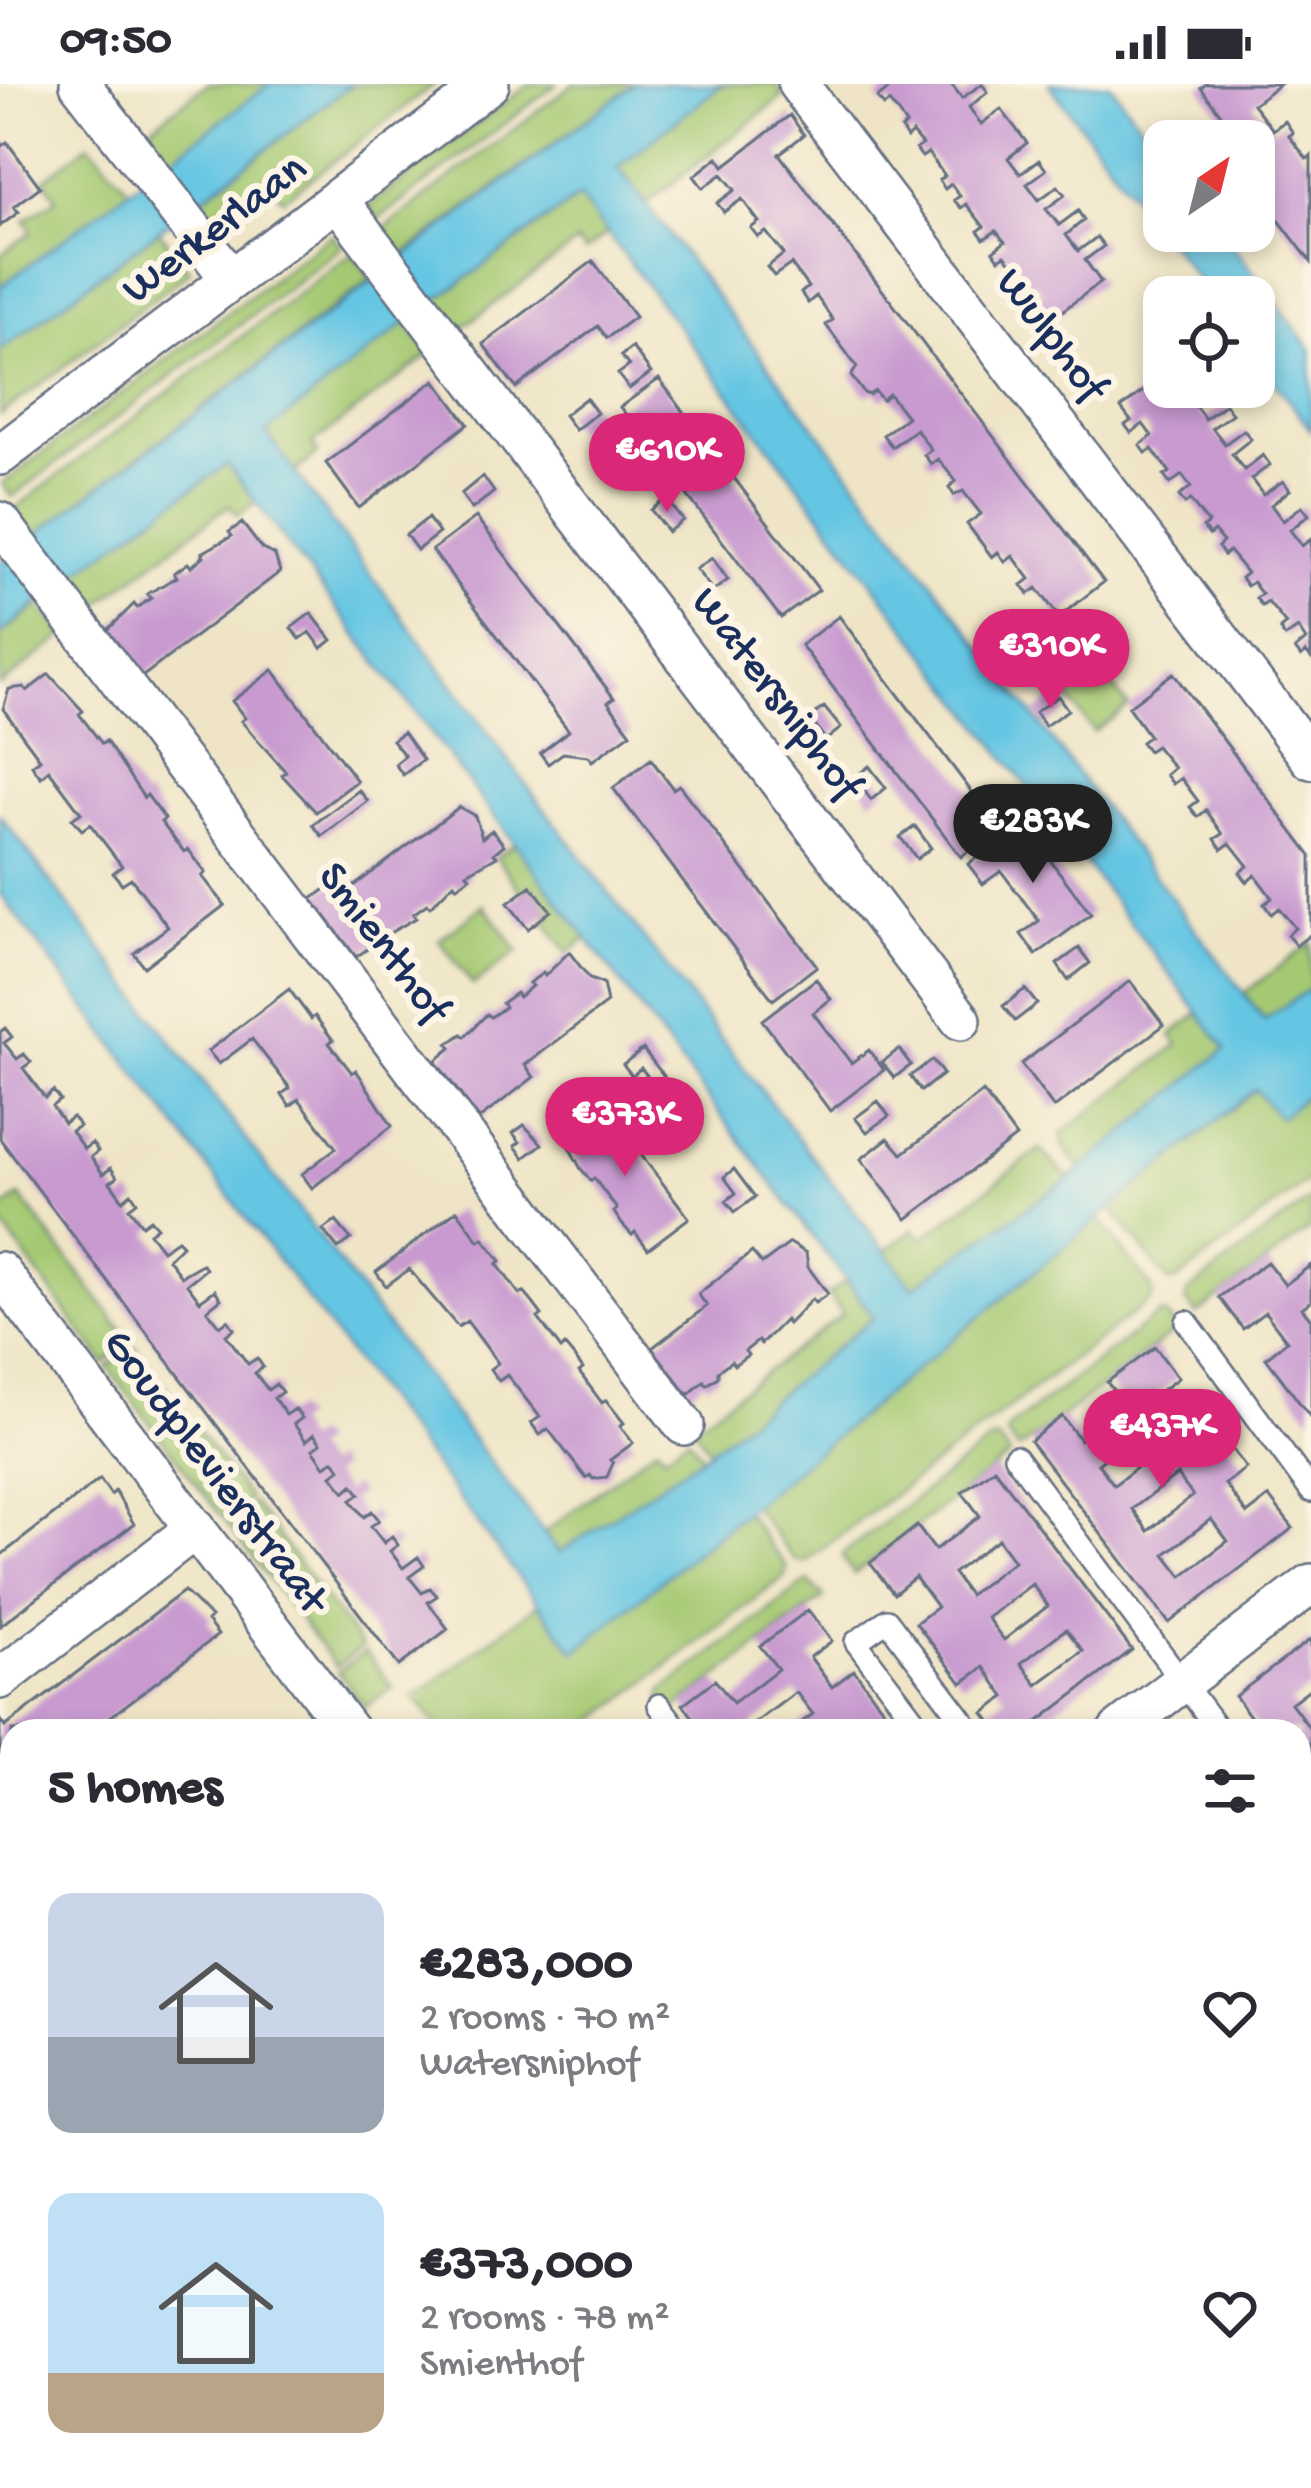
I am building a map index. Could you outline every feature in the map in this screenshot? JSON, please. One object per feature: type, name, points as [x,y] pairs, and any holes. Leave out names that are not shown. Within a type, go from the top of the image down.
[{"type":"street","points":[[80,84],[231,279]]},
{"type":"street","name":"Werkerlaan","points":[[0,454],[489,84]]},
{"type":"street","name":"Wulphof","points":[[798,84],[1311,759]]},
{"type":"street","name":"Watersniphof","points":[[337,200],[961,1020]]},
{"type":"street","name":"Smienthof","points":[[2,524],[684,1425]]},
{"type":"street","name":"Goudplevierstraat","points":[[0,1273],[340,1719]]},
{"type":"street","points":[[0,1679],[196,1528]]},
{"type":"street","points":[[1134,1719],[1311,1583]]},
{"type":"lane","points":[[1187,1322],[1311,1491]]},
{"type":"lane","points":[[1015,1456],[1210,1719]]},
{"type":"lane","points":[[914,1719],[856,1642],[886,1620],[962,1719]]},
{"type":"lane","points":[[659,1705],[670,1719]]},
{"type":"green space","points":[[207,84],[270,84],[166,163],[143,133]]},
{"type":"green space","points":[[352,84],[435,84],[284,199],[273,189],[217,230],[196,203]]},
{"type":"green space","points":[[529,84],[557,84],[379,219],[369,206]]},
{"type":"green space","points":[[573,84],[634,84],[402,256],[381,231]]},
{"type":"green space","points":[[721,84],[775,84],[784,96],[646,204],[617,167]]},
{"type":"green space","points":[[89,144],[130,190],[0,287],[0,255],[32,232],[25,220],[57,199],[44,179]]},
{"type":"green space","points":[[580,196],[608,233],[585,251],[577,242],[458,331],[435,301]]},
{"type":"green space","points":[[159,231],[190,271],[0,415],[0,351]]},
{"type":"green space","points":[[332,234],[342,247],[12,497],[2,484]]},
{"type":"green space","points":[[352,253],[371,279],[29,540],[13,510]]},
{"type":"green space","points":[[405,323],[430,354],[312,444],[318,453],[295,472],[265,433]]},
{"type":"green space","points":[[227,463],[256,501],[238,516],[229,505],[92,609],[65,581]]},
{"type":"green space","points":[[39,605],[65,635],[0,686],[0,635]]},
{"type":"green space","points":[[1091,658],[1128,706],[1094,732],[1058,684]]},
{"type":"green space","points":[[515,843],[587,938],[568,953],[545,922],[551,917],[532,886],[522,893],[496,857]]},
{"type":"green space","points":[[484,905],[518,951],[473,985],[439,940]]},
{"type":"green space","points":[[1311,943],[1311,988],[1265,1020],[1244,993]]},
{"type":"green space","points":[[1199,1013],[1227,1050],[1081,1169],[1064,1147],[1061,1134],[1178,1045],[1171,1035]]},
{"type":"green space","points":[[1256,1089],[1279,1117],[1311,1091],[1311,1178],[1169,1282],[1111,1208]]},
{"type":"green space","points":[[1040,1149],[1069,1179],[912,1288],[885,1251],[914,1229],[922,1239]]},
{"type":"green space","points":[[20,1196],[131,1342],[104,1363],[0,1222],[0,1211]]},
{"type":"green space","points":[[1311,1199],[1311,1228],[1197,1314],[1186,1302],[1187,1293]]},
{"type":"green space","points":[[1098,1218],[1153,1290],[1151,1300],[805,1562],[794,1560],[752,1505]]},
{"type":"green space","points":[[846,1281],[874,1317],[711,1451],[693,1427],[843,1314],[828,1294]]},
{"type":"green space","points":[[1159,1314],[1178,1329],[1018,1450],[1006,1434],[1009,1428]]},
{"type":"green space","points":[[134,1346],[249,1499],[223,1519],[107,1367]]},
{"type":"green space","points":[[688,1437],[703,1456],[560,1553],[544,1533],[657,1446],[664,1455]]},
{"type":"green space","points":[[998,1440],[1010,1456],[854,1574],[844,1553]]},
{"type":"green space","points":[[253,1503],[362,1647],[336,1667],[226,1523]]},
{"type":"green space","points":[[745,1512],[787,1568],[784,1577],[597,1719],[432,1719],[415,1697],[538,1604],[575,1651]]},
{"type":"green space","points":[[808,1581],[824,1597],[671,1712],[661,1699],[663,1690]]},
{"type":"green space","points":[[365,1652],[393,1688],[365,1707],[338,1672]]},
{"type":"water","points":[[270,84],[352,84],[0,351],[0,287]]},
{"type":"water","points":[[634,84],[723,84],[618,167],[1264,1020],[1311,988],[1311,1091],[1279,1118],[1255,1089],[575,1652],[0,894],[0,815],[559,1553],[703,1456],[874,1317],[227,464],[65,581],[0,635],[0,562]],"holes":[[[579,196],[1226,1049],[1069,1179],[913,1287],[548,814],[266,433],[405,323]]]},
{"type":"water","points":[[1049,84],[1110,84],[1143,127],[1143,208]]},
{"type":"water","points":[[1176,252],[1238,252],[1256,276],[1194,276]]},
{"type":"water","points":[[1275,301],[1311,349],[1311,430],[1275,383]]},
{"type":"building","points":[[885,84],[951,84],[962,98],[982,84],[988,92],[969,107],[981,124],[1001,109],[1027,143],[1008,158],[1020,174],[1039,160],[1046,170],[1027,184],[1039,200],[1058,186],[1065,195],[1046,209],[1059,225],[1078,211],[1084,220],[1066,235],[1078,251],[1097,237],[1104,246],[1085,260],[1101,282],[1053,318],[1043,306],[1038,310],[1032,302],[1043,293],[1034,282],[1023,290],[1014,266],[1005,255],[999,259],[993,251],[1005,242],[996,231],[984,239],[978,231],[984,227],[966,204],[961,208],[954,200],[960,196],[951,184],[945,189],[939,180],[945,176],[928,153],[922,157],[916,149],[922,145],[912,133],[907,138],[898,113],[889,102],[884,106],[877,98],[889,89]]},
{"type":"building","points":[[1206,84],[1280,84],[1253,104],[1265,120],[1225,120],[1201,88]]},
{"type":"building","points":[[790,115],[804,135],[779,154],[1104,582],[1059,617],[1037,588],[1029,594],[1022,585],[1030,579],[1013,556],[1005,562],[998,552],[992,557],[967,524],[981,514],[963,491],[954,495],[949,487],[956,481],[938,459],[931,464],[924,455],[931,450],[916,429],[892,447],[883,435],[907,417],[889,394],[882,400],[875,391],[864,393],[851,376],[857,367],[826,325],[833,320],[816,296],[808,303],[801,293],[808,287],[791,264],[774,276],[767,267],[784,254],[766,232],[758,237],[751,228],[759,222],[742,199],[724,212],[717,203],[735,190],[722,174],[703,188],[694,176],[718,157],[724,166]]},
{"type":"building","points":[[1285,121],[1293,133],[1289,136],[1307,159],[1311,156],[1311,262],[1275,215],[1275,128]]},
{"type":"building","points":[[7,142],[40,187],[14,207],[19,212],[0,226],[0,147]]},
{"type":"building","points":[[593,261],[635,317],[607,338],[598,326],[516,388],[483,344]]},
{"type":"building","points":[[632,347],[651,373],[629,389],[618,374],[629,366],[621,356]]},
{"type":"building","points":[[659,379],[819,590],[781,618],[620,407]]},
{"type":"building","points":[[435,380],[468,424],[359,508],[326,463]]},
{"type":"building","points":[[1143,391],[1143,408],[1197,408],[1205,419],[1228,408],[1232,414],[1212,428],[1225,444],[1244,430],[1251,439],[1232,454],[1244,470],[1263,455],[1270,465],[1251,479],[1263,495],[1283,481],[1290,490],[1271,505],[1283,521],[1302,506],[1309,515],[1290,530],[1302,546],[1311,539],[1311,658],[1306,652],[1301,657],[1295,649],[1306,640],[1298,628],[1285,637],[1280,629],[1286,624],[1268,602],[1262,606],[1256,598],[1262,594],[1253,582],[1247,586],[1241,578],[1247,573],[1229,551],[1224,555],[1218,547],[1223,542],[1214,531],[1209,535],[1203,527],[1208,523],[1190,500],[1185,504],[1179,496],[1191,487],[1182,475],[1170,484],[1164,476],[1170,472],[1152,449],[1146,453],[1140,445],[1152,436],[1143,424],[1131,433],[1125,425],[1131,421],[1121,408]]},
{"type":"building","points":[[586,398],[597,413],[575,430],[564,415]]},
{"type":"building","points":[[621,438],[637,460],[622,472],[606,450]]},
{"type":"building","points":[[483,476],[494,492],[472,509],[461,494]]},
{"type":"building","points":[[666,498],[683,520],[668,532],[651,510]]},
{"type":"building","points":[[476,517],[614,698],[608,702],[631,733],[592,761],[588,756],[563,753],[548,764],[540,753],[569,731],[432,550]]},
{"type":"building","points":[[428,518],[439,533],[417,550],[406,535]]},
{"type":"building","points":[[242,523],[262,549],[275,555],[280,572],[142,677],[107,631],[134,604],[137,608],[151,598],[147,594],[177,577],[174,573],[188,563],[191,567]]},
{"type":"building","points":[[712,558],[728,580],[713,591],[696,569]]},
{"type":"building","points":[[311,613],[332,640],[322,648],[310,632],[300,639],[291,628]]},
{"type":"building","points":[[839,616],[999,828],[961,857],[801,645]]},
{"type":"building","points":[[273,670],[357,781],[316,812],[241,721],[245,718],[232,701]]},
{"type":"building","points":[[1173,673],[1311,856],[1311,934],[1296,946],[1287,935],[1295,928],[1279,908],[1271,914],[1264,904],[1272,898],[1255,875],[1247,882],[1240,872],[1248,866],[1230,843],[1222,849],[1215,839],[1223,834],[1206,810],[1198,817],[1190,807],[1198,801],[1181,778],[1173,784],[1166,775],[1174,768],[1156,746],[1148,751],[1141,742],[1149,736],[1128,707]]},
{"type":"building","points":[[49,674],[83,711],[79,714],[102,744],[106,741],[225,905],[144,967],[134,953],[168,927],[131,878],[122,884],[113,873],[122,866],[90,824],[82,830],[72,819],[81,813],[49,770],[41,777],[36,771],[32,765],[40,759],[3,709],[9,689],[24,687],[27,691]]},
{"type":"building","points":[[1058,696],[1068,710],[1045,726],[1035,712]]},
{"type":"building","points":[[824,707],[841,728],[826,740],[809,718]]},
{"type":"building","points":[[403,732],[423,760],[403,775],[395,764],[405,756],[392,740]]},
{"type":"building","points":[[651,759],[673,789],[679,785],[817,966],[773,1000],[613,788]]},
{"type":"building","points":[[869,766],[886,788],[871,800],[855,777]]},
{"type":"building","points":[[359,790],[368,801],[322,836],[313,825]]},
{"type":"building","points":[[459,807],[475,816],[482,838],[492,830],[504,845],[494,853],[497,856],[467,873],[470,877],[457,887],[454,883],[430,907],[427,904],[413,914],[416,918],[386,935],[389,938],[376,949],[373,945],[356,957],[312,899],[340,878],[349,890]]},
{"type":"building","points":[[1022,823],[1091,914],[1036,955],[1021,934],[1039,921],[1001,871],[983,884],[968,864]]},
{"type":"building","points":[[915,826],[931,848],[917,859],[900,837]]},
{"type":"building","points":[[531,886],[551,911],[528,929],[508,903]]},
{"type":"building","points":[[1079,948],[1090,963],[1068,980],[1057,964]]},
{"type":"building","points":[[569,952],[590,979],[603,984],[607,1003],[525,1065],[534,1077],[479,1119],[435,1061],[451,1048],[448,1044],[462,1034],[465,1037],[487,1014],[491,1017],[505,1007],[502,1003],[516,993],[519,997],[532,986],[529,983],[545,976]]},
{"type":"building","points":[[816,979],[831,999],[813,1013],[851,1063],[869,1050],[884,1070],[830,1111],[762,1020]]},
{"type":"building","points":[[1130,981],[1164,1025],[1054,1108],[1021,1064]]},
{"type":"building","points":[[289,989],[333,1040],[329,1043],[352,1073],[356,1070],[392,1126],[312,1188],[302,1174],[336,1148],[299,1099],[290,1106],[282,1094],[290,1088],[252,1039],[219,1064],[208,1051]]},
{"type":"building","points":[[1025,989],[1037,1004],[1015,1021],[1003,1006]]},
{"type":"building","points":[[5,1028],[12,1037],[4,1043],[17,1059],[24,1054],[31,1062],[23,1068],[45,1098],[53,1091],[60,1100],[52,1106],[64,1123],[72,1117],[76,1121],[79,1126],[71,1131],[84,1149],[92,1143],[98,1151],[91,1157],[103,1174],[111,1168],[117,1177],[110,1182],[123,1200],[131,1193],[137,1202],[129,1208],[142,1225],[150,1219],[157,1227],[149,1233],[162,1250],[177,1240],[182,1245],[168,1259],[181,1276],[202,1264],[206,1269],[187,1284],[200,1301],[215,1290],[221,1299],[207,1310],[220,1326],[228,1320],[234,1329],[226,1335],[248,1364],[257,1358],[263,1367],[255,1373],[268,1390],[276,1384],[282,1392],[274,1398],[286,1415],[295,1409],[302,1418],[294,1424],[306,1441],[314,1434],[321,1443],[313,1449],[325,1466],[334,1460],[340,1469],[332,1475],[345,1492],[353,1485],[360,1494],[351,1500],[364,1517],[372,1511],[379,1520],[371,1526],[384,1543],[392,1536],[398,1545],[390,1551],[403,1568],[418,1557],[424,1566],[409,1577],[422,1593],[430,1588],[437,1596],[428,1602],[448,1629],[399,1666],[0,1139],[0,1032]]},
{"type":"building","points":[[643,1049],[664,1076],[654,1084],[641,1068],[632,1076],[623,1064]]},
{"type":"building","points":[[899,1049],[911,1065],[894,1078],[882,1062]]},
{"type":"building","points":[[932,1060],[943,1074],[921,1091],[910,1076]]},
{"type":"building","points":[[983,1092],[1016,1137],[907,1219],[861,1159],[888,1138],[902,1154]]},
{"type":"building","points":[[878,1101],[889,1116],[867,1132],[855,1118]]},
{"type":"building","points":[[605,1107],[689,1218],[648,1249],[622,1224],[614,1212],[617,1209],[594,1178],[591,1181],[581,1169],[564,1138]]},
{"type":"building","points":[[524,1125],[542,1144],[524,1158],[513,1133]]},
{"type":"building","points":[[734,1169],[755,1197],[735,1212],[726,1201],[736,1193],[724,1177]]},
{"type":"building","points":[[457,1210],[501,1261],[497,1264],[520,1295],[524,1292],[542,1315],[538,1318],[561,1349],[565,1346],[574,1357],[602,1403],[606,1400],[624,1423],[620,1426],[633,1443],[610,1460],[607,1477],[586,1478],[548,1429],[540,1435],[531,1423],[540,1417],[507,1375],[499,1381],[490,1369],[498,1363],[467,1321],[458,1327],[409,1269],[386,1286],[376,1272]]},
{"type":"building","points":[[336,1221],[351,1239],[338,1249],[323,1230]]},
{"type":"building","points":[[790,1243],[806,1253],[808,1267],[828,1294],[815,1303],[812,1299],[788,1324],[785,1320],[761,1344],[758,1341],[745,1351],[748,1355],[734,1365],[731,1361],[718,1371],[718,1377],[707,1385],[704,1381],[688,1395],[652,1348],[707,1306],[698,1294],[752,1252],[762,1264]]},
{"type":"building","points":[[1267,1262],[1285,1285],[1311,1265],[1311,1301],[1302,1308],[1311,1319],[1311,1418],[1266,1358],[1287,1341],[1265,1312],[1243,1329],[1219,1297]]},
{"type":"building","points":[[1155,1347],[1178,1378],[1157,1394],[1179,1424],[1201,1407],[1246,1468],[1225,1484],[1247,1514],[1269,1497],[1293,1528],[1169,1623],[1030,1441],[1062,1416],[1080,1440],[1125,1406],[1107,1382]],"holes":[[[1142,1429],[1159,1451],[1114,1485],[1098,1464]],[[1177,1475],[1193,1496],[1148,1531],[1132,1509]],[[1211,1519],[1228,1541],[1182,1576],[1165,1554]]]},
{"type":"building","points":[[994,1468],[1132,1650],[1042,1719],[989,1719],[984,1713],[1005,1697],[984,1667],[962,1683],[916,1623],[937,1607],[915,1577],[894,1594],[870,1563],[917,1526],[935,1550],[980,1516],[962,1492]],"holes":[[[998,1539],[1014,1561],[969,1595],[953,1573]],[[1032,1584],[1048,1606],[1004,1640],[987,1618]],[[1066,1629],[1083,1651],[1037,1685],[1021,1663]]]},
{"type":"building","points":[[100,1479],[111,1495],[115,1491],[134,1524],[0,1626],[0,1556]]},
{"type":"building","points":[[184,1591],[211,1617],[207,1621],[218,1635],[108,1719],[16,1719]]},
{"type":"building","points":[[808,1610],[832,1641],[810,1657],[832,1687],[854,1670],[891,1719],[806,1719],[813,1714],[796,1692],[760,1719],[694,1719],[683,1704],[715,1680],[733,1703],[778,1669],[760,1646]]},
{"type":"building","points":[[1311,1639],[1311,1688],[1291,1703],[1303,1719],[1252,1719],[1235,1696]]}]
